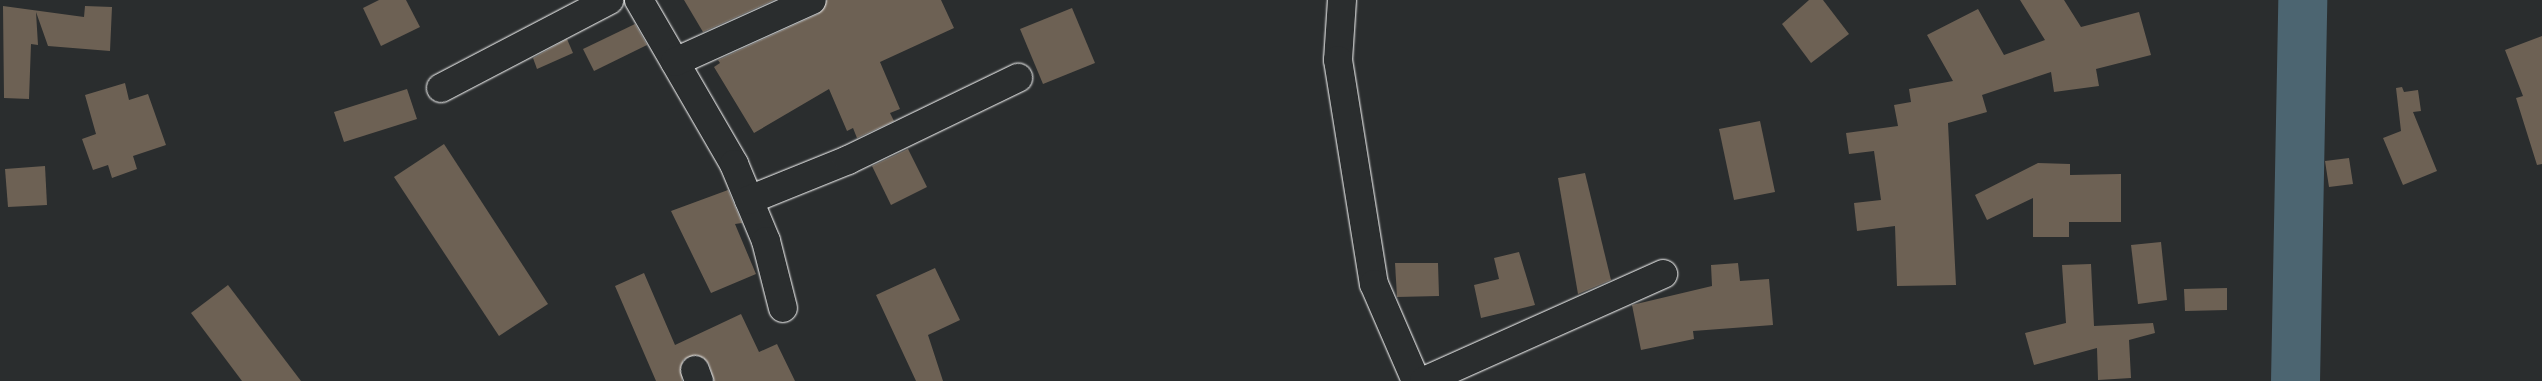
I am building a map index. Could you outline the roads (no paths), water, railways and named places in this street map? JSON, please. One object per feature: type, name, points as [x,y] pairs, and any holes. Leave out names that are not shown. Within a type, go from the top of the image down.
[{"type":"street","points":[[441,88],[608,0]]},
{"type":"street","points":[[639,0],[734,164],[766,240],[783,308]]},
{"type":"street","points":[[675,62],[812,0]]},
{"type":"street","points":[[1342,0],[1338,60],[1374,284],[1416,381]]},
{"type":"street","points":[[749,200],[848,160],[1018,78]]},
{"type":"street","points":[[1424,381],[1663,274]]},
{"type":"waterway","points":[[2295,381],[2302,0]]}]
